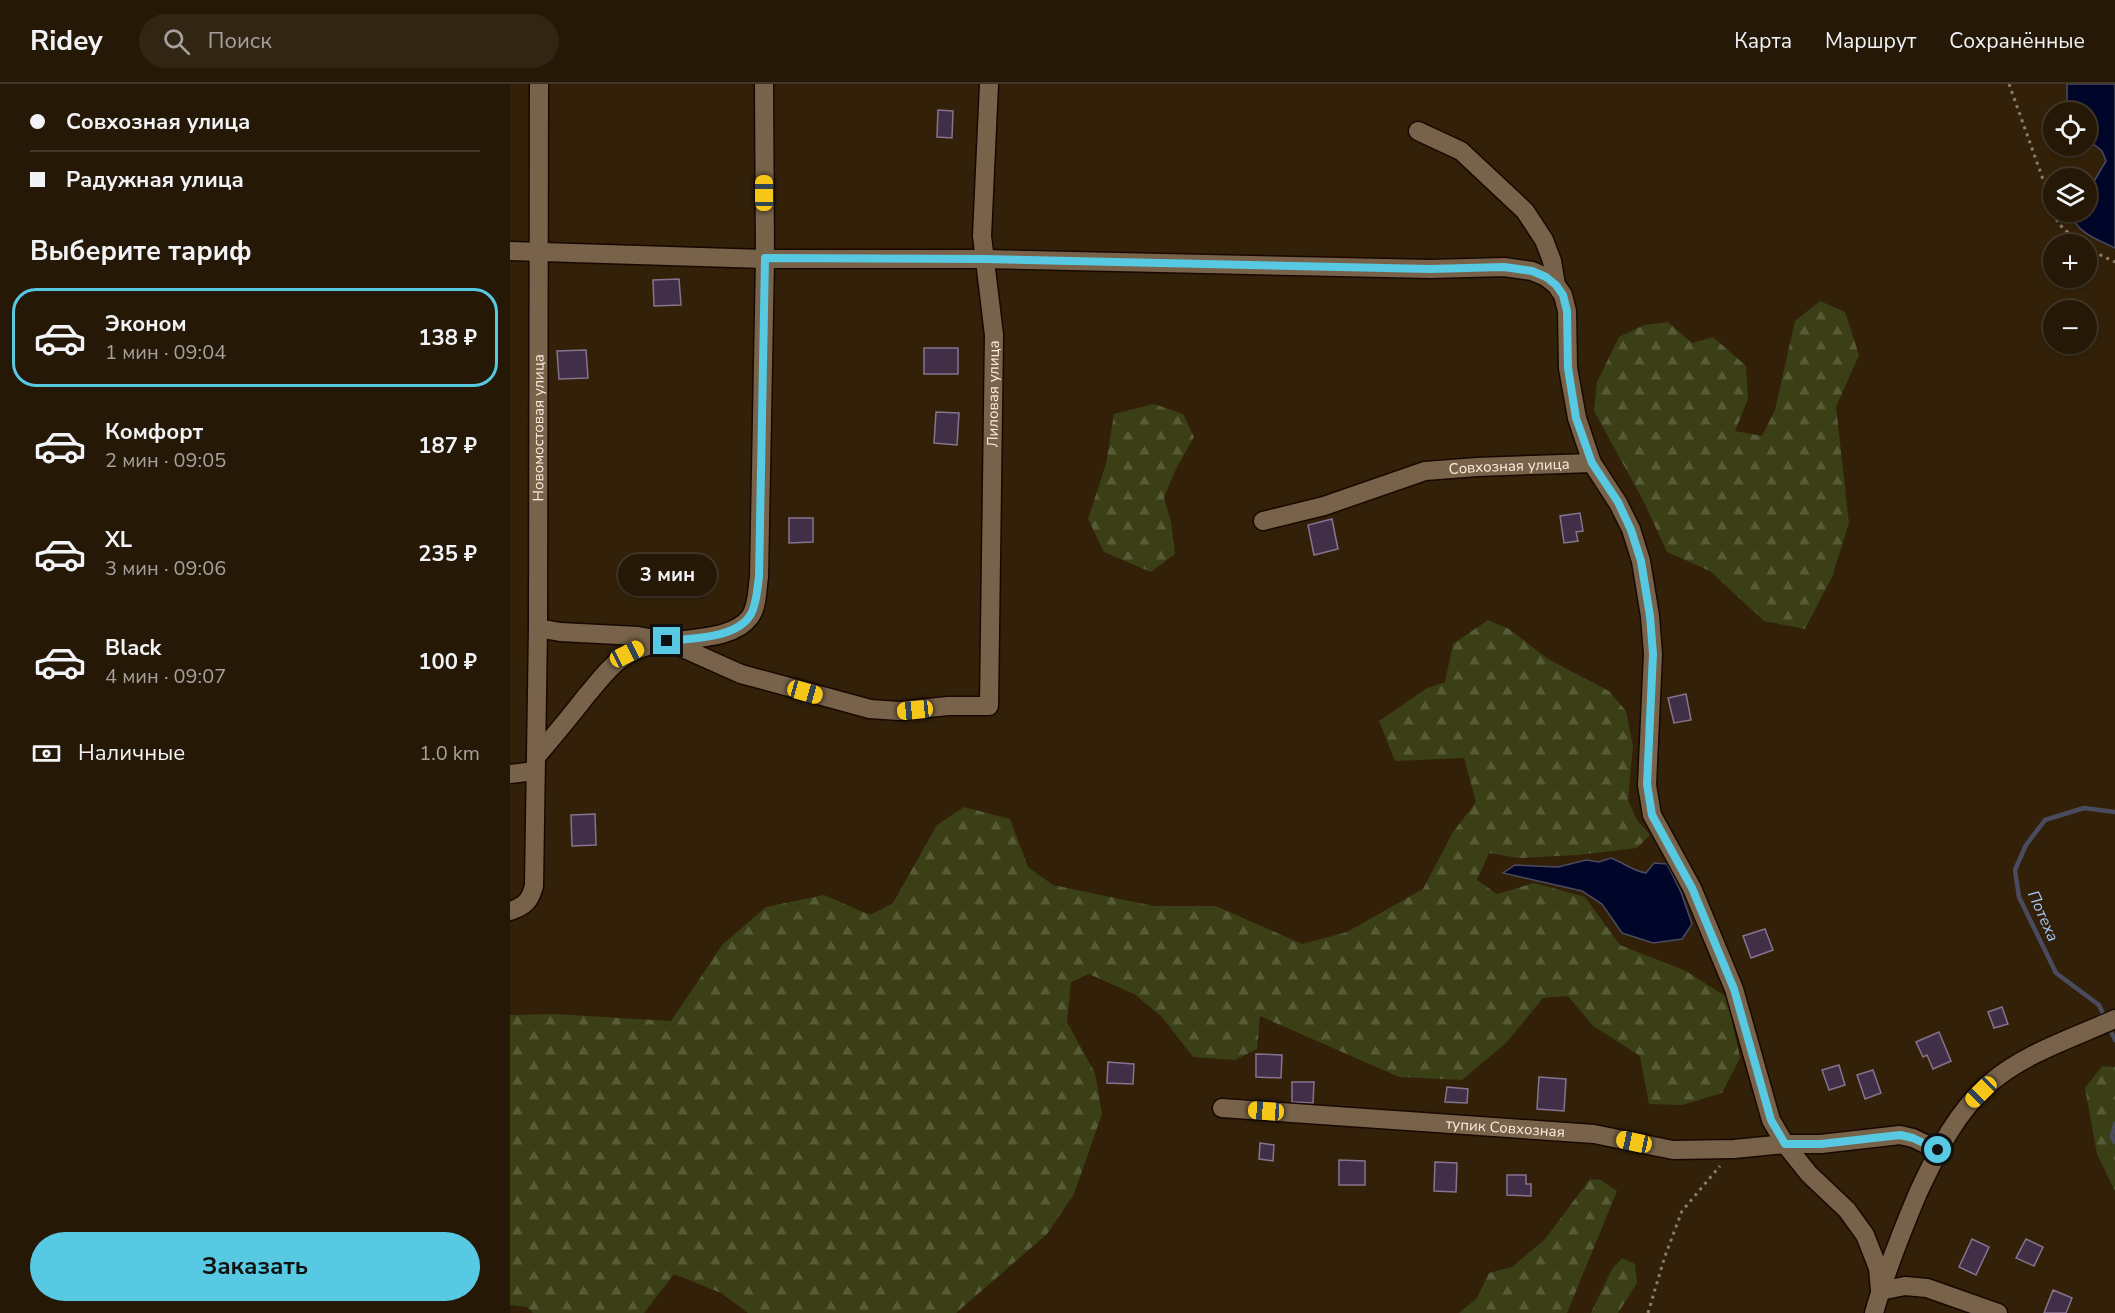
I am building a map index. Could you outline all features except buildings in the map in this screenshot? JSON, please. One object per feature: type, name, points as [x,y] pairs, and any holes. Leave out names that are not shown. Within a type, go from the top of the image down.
[{"type":"street","name":"Новомостовая улица","points":[[510,911],[525,905],[531,898],[534,886],[538,628],[539,84]]},
{"type":"street","points":[[510,774],[535,764],[607,671],[627,654],[647,645],[714,636],[738,627],[750,617],[755,606],[759,577],[765,258],[764,84]]},
{"type":"street","name":"Лиловая улица","points":[[667,641],[741,674],[870,709],[899,711],[948,706],[989,706],[994,335],[982,236],[989,84]]},
{"type":"street","points":[[1418,131],[1461,151],[1525,212],[1544,240],[1552,261],[1556,285]]},
{"type":"street","points":[[510,251],[765,258],[984,259],[1418,269],[1504,267],[1532,271],[1546,277],[1563,295],[1567,311],[1568,368],[1576,418],[1592,463],[1618,502],[1631,530],[1641,561],[1650,616],[1653,654],[1647,784],[1652,815],[1692,888],[1734,989],[1771,1120],[1785,1144],[1809,1174],[1847,1210],[1865,1235],[1878,1268],[1880,1291]]},
{"type":"street","name":"Совхозная улица","points":[[1263,521],[1324,506],[1425,471],[1592,463]]},
{"type":"street","points":[[538,628],[560,633],[638,636],[667,641]]},
{"type":"street","points":[[1874,1313],[1896,1244],[1938,1150],[1953,1125],[1971,1102],[1990,1083],[2020,1062],[2114,1020]]},
{"type":"street","name":"тупик Совхозная","points":[[1222,1108],[1594,1134],[1673,1150],[1734,1149],[1785,1144]]},
{"type":"street","points":[[1785,1144],[1821,1144],[1900,1135],[1913,1138],[1938,1150]]},
{"type":"street","points":[[1880,1291],[1905,1286],[1927,1288],[1998,1313]]},
{"type":"path","points":[[2009,84],[2043,180]]},
{"type":"path","points":[[2058,222],[2070,234]]},
{"type":"path","points":[[2097,253],[2115,262]]},
{"type":"path","points":[[1648,1313],[1665,1256],[1682,1211],[1734,1149]]},
{"type":"green space","points":[[1820,301],[1845,312],[1859,355],[1836,407],[1849,523],[1832,577],[1805,629],[1764,621],[1710,571],[1667,552],[1643,500],[1594,411],[1597,382],[1619,337],[1644,325],[1668,322],[1692,343],[1713,337],[1746,366],[1748,399],[1735,431],[1762,436],[1775,410],[1795,321]]},
{"type":"green space","points":[[1154,404],[1183,414],[1194,437],[1164,497],[1171,522],[1175,554],[1151,572],[1104,552],[1088,519],[1106,464],[1114,414]]},
{"type":"green space","points":[[1488,620],[1509,629],[1548,659],[1609,691],[1626,711],[1633,746],[1628,800],[1637,820],[1650,835],[1637,848],[1578,855],[1519,858],[1489,853],[1477,880],[1497,894],[1534,883],[1585,897],[1620,945],[1686,971],[1727,997],[1740,1058],[1722,1093],[1682,1105],[1649,1104],[1640,1056],[1592,1025],[1568,996],[1543,998],[1506,1043],[1462,1080],[1399,1077],[1260,1016],[1257,1049],[1235,1060],[1193,1057],[1162,1017],[1134,994],[1089,974],[1071,982],[1067,1022],[1095,1073],[1102,1114],[1074,1194],[1047,1234],[956,1313],[748,1313],[721,1293],[674,1274],[644,1313],[533,1313],[527,1307],[510,1305],[510,1015],[554,1014],[671,1021],[723,944],[766,907],[824,895],[870,915],[893,903],[937,825],[964,807],[1010,819],[1028,867],[1053,885],[1154,906],[1216,906],[1302,944],[1347,932],[1423,889],[1453,832],[1476,802],[1464,758],[1395,761],[1379,721],[1427,688],[1445,682],[1453,644]]},
{"type":"green space","points":[[2102,1066],[2115,1067],[2115,1191],[2097,1154],[2085,1088]]},
{"type":"green space","points":[[1590,1179],[1601,1180],[1617,1191],[1567,1313],[1459,1313],[1477,1298],[1489,1273],[1512,1267],[1545,1239]]},
{"type":"green space","points":[[1622,1258],[1635,1264],[1637,1283],[1618,1313],[1591,1313],[1612,1269]]},
{"type":"water","points":[[2067,84],[2115,84],[2115,248],[2097,239],[2097,234],[2088,234],[2082,230],[2075,222],[2097,222],[2097,176],[2106,161],[2102,151],[2097,147],[2097,102],[2067,102]]},
{"type":"water","points":[[1611,858],[1646,873],[1654,863],[1667,864],[1681,892],[1692,924],[1682,939],[1653,943],[1622,933],[1602,904],[1582,891],[1503,873],[1515,865],[1558,867],[1586,860],[1599,862]]},
{"type":"waterway","name":"Потеха","points":[[2106,1020],[2099,1005],[2056,973],[2019,897],[2015,870],[2026,845],[2045,820],[2084,808],[2115,812]]},
{"type":"waterway","name":"Потеха","points":[[2109,1027],[2115,1040]]},
{"type":"waterway","name":"Потеха","points":[[2115,1124],[2112,1137],[2115,1142]]},
{"type":"route","points":[[667,641],[714,636],[738,627],[750,617],[755,606],[759,577],[765,258],[984,259],[1430,269],[1504,267],[1532,271],[1546,277],[1563,295],[1567,311],[1568,368],[1576,418],[1592,463],[1618,502],[1631,530],[1641,561],[1650,616],[1653,654],[1647,784],[1652,815],[1692,888],[1734,989],[1771,1120],[1785,1144],[1821,1144],[1900,1135],[1913,1138],[1938,1150]]}]
